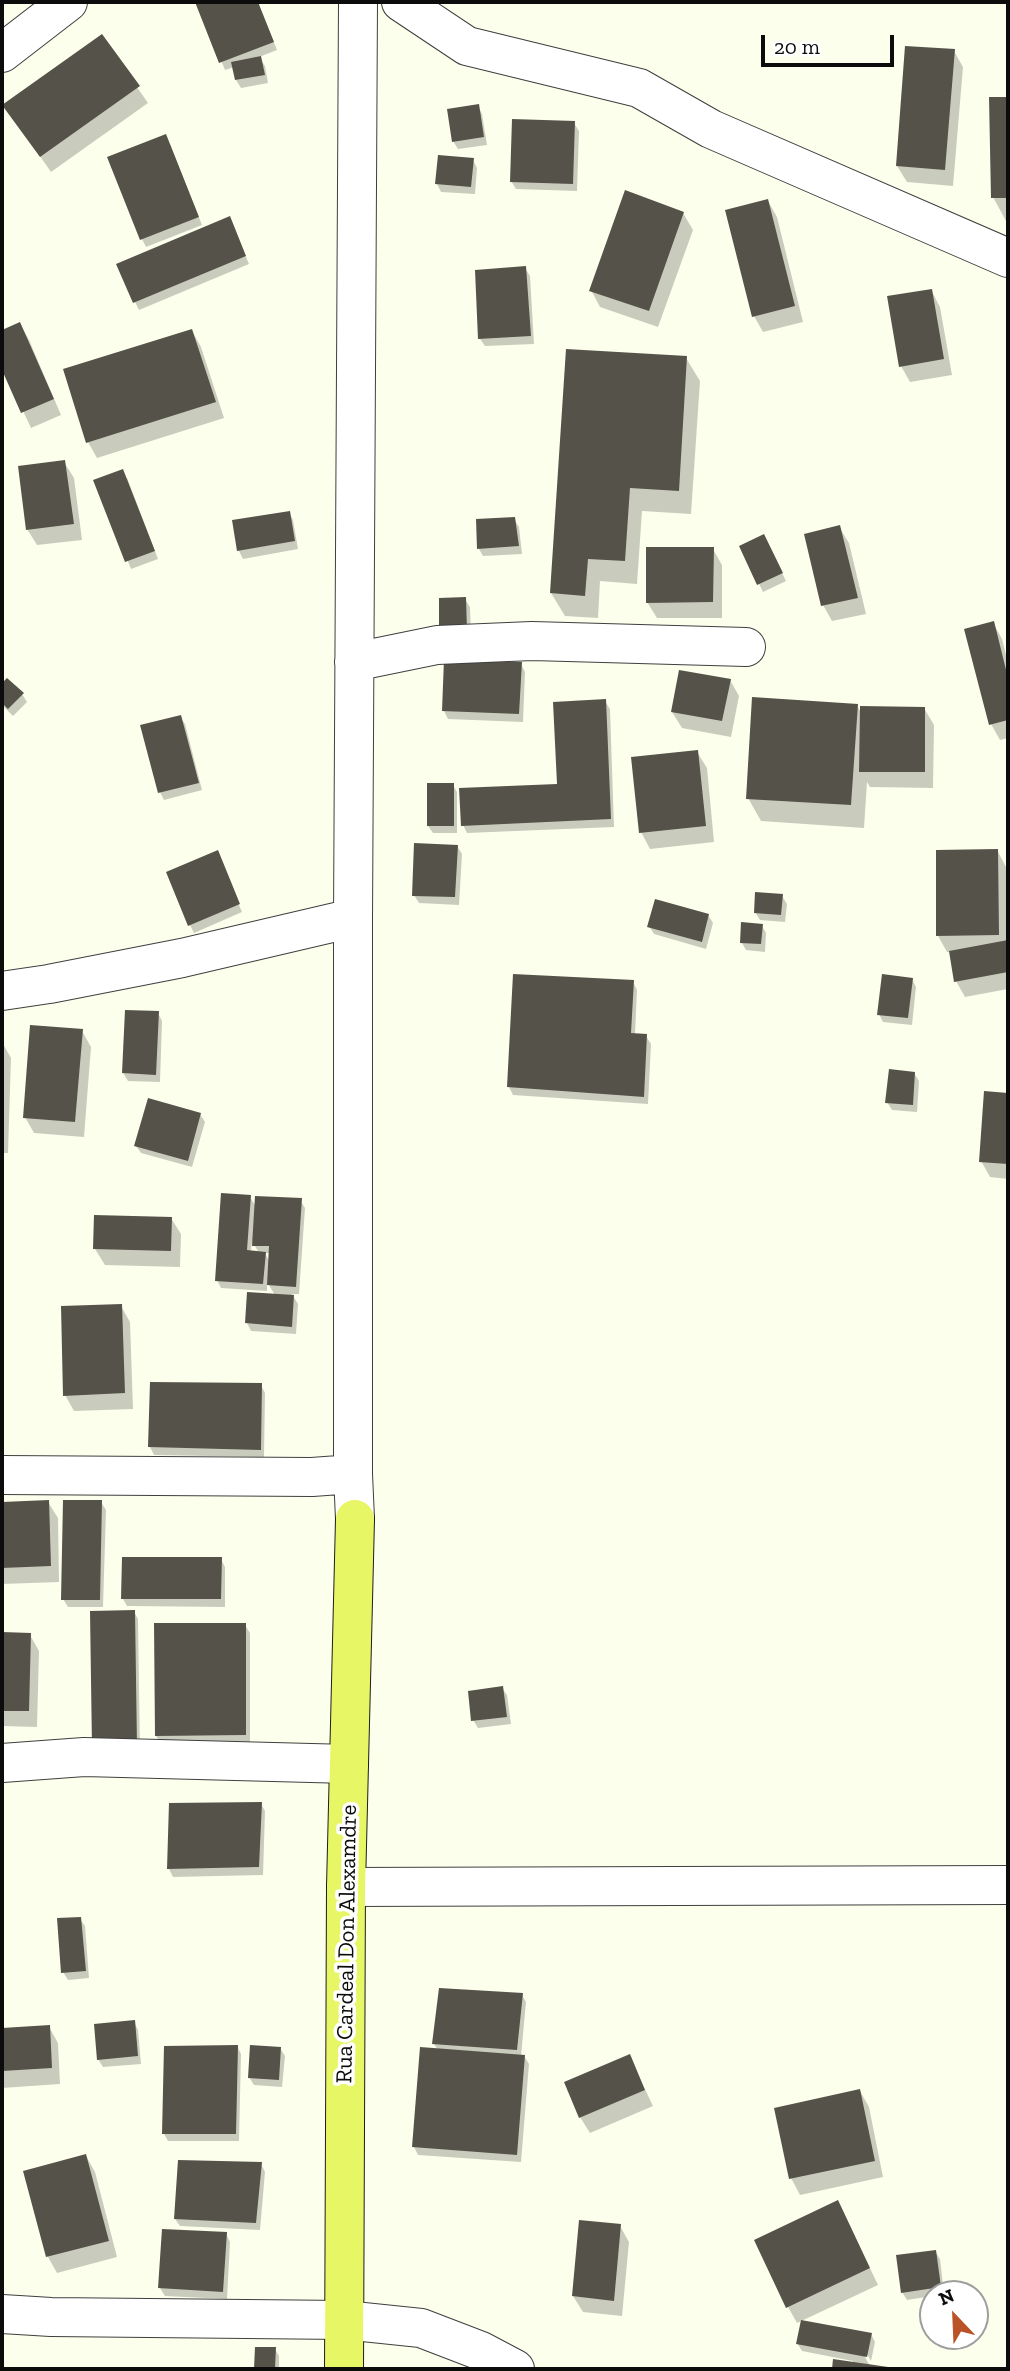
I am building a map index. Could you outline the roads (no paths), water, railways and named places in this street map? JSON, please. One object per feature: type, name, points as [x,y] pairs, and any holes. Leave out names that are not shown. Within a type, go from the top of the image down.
[{"type":"main road","name":"Rua Cardeal Don Alexamdre","points":[[344,2369],[346,1887],[355,1519]]},
{"type":"street","points":[[2,53],[68,2]]},
{"type":"street","points":[[355,1519],[352,918],[358,2]]},
{"type":"street","points":[[401,2],[467,46],[639,88],[710,129],[1008,258]]},
{"type":"street","points":[[354,662],[438,645],[532,641],[746,648]]},
{"type":"street","points":[[2,991],[182,958],[352,918]]},
{"type":"street","points":[[2,1475],[312,1477],[353,1474]]},
{"type":"street","points":[[2,1763],[84,1757],[349,1764]]},
{"type":"street","points":[[346,1887],[1008,1885]]},
{"type":"street","points":[[2,2314],[51,2318],[344,2320],[421,2328],[481,2351],[515,2369]]}]
